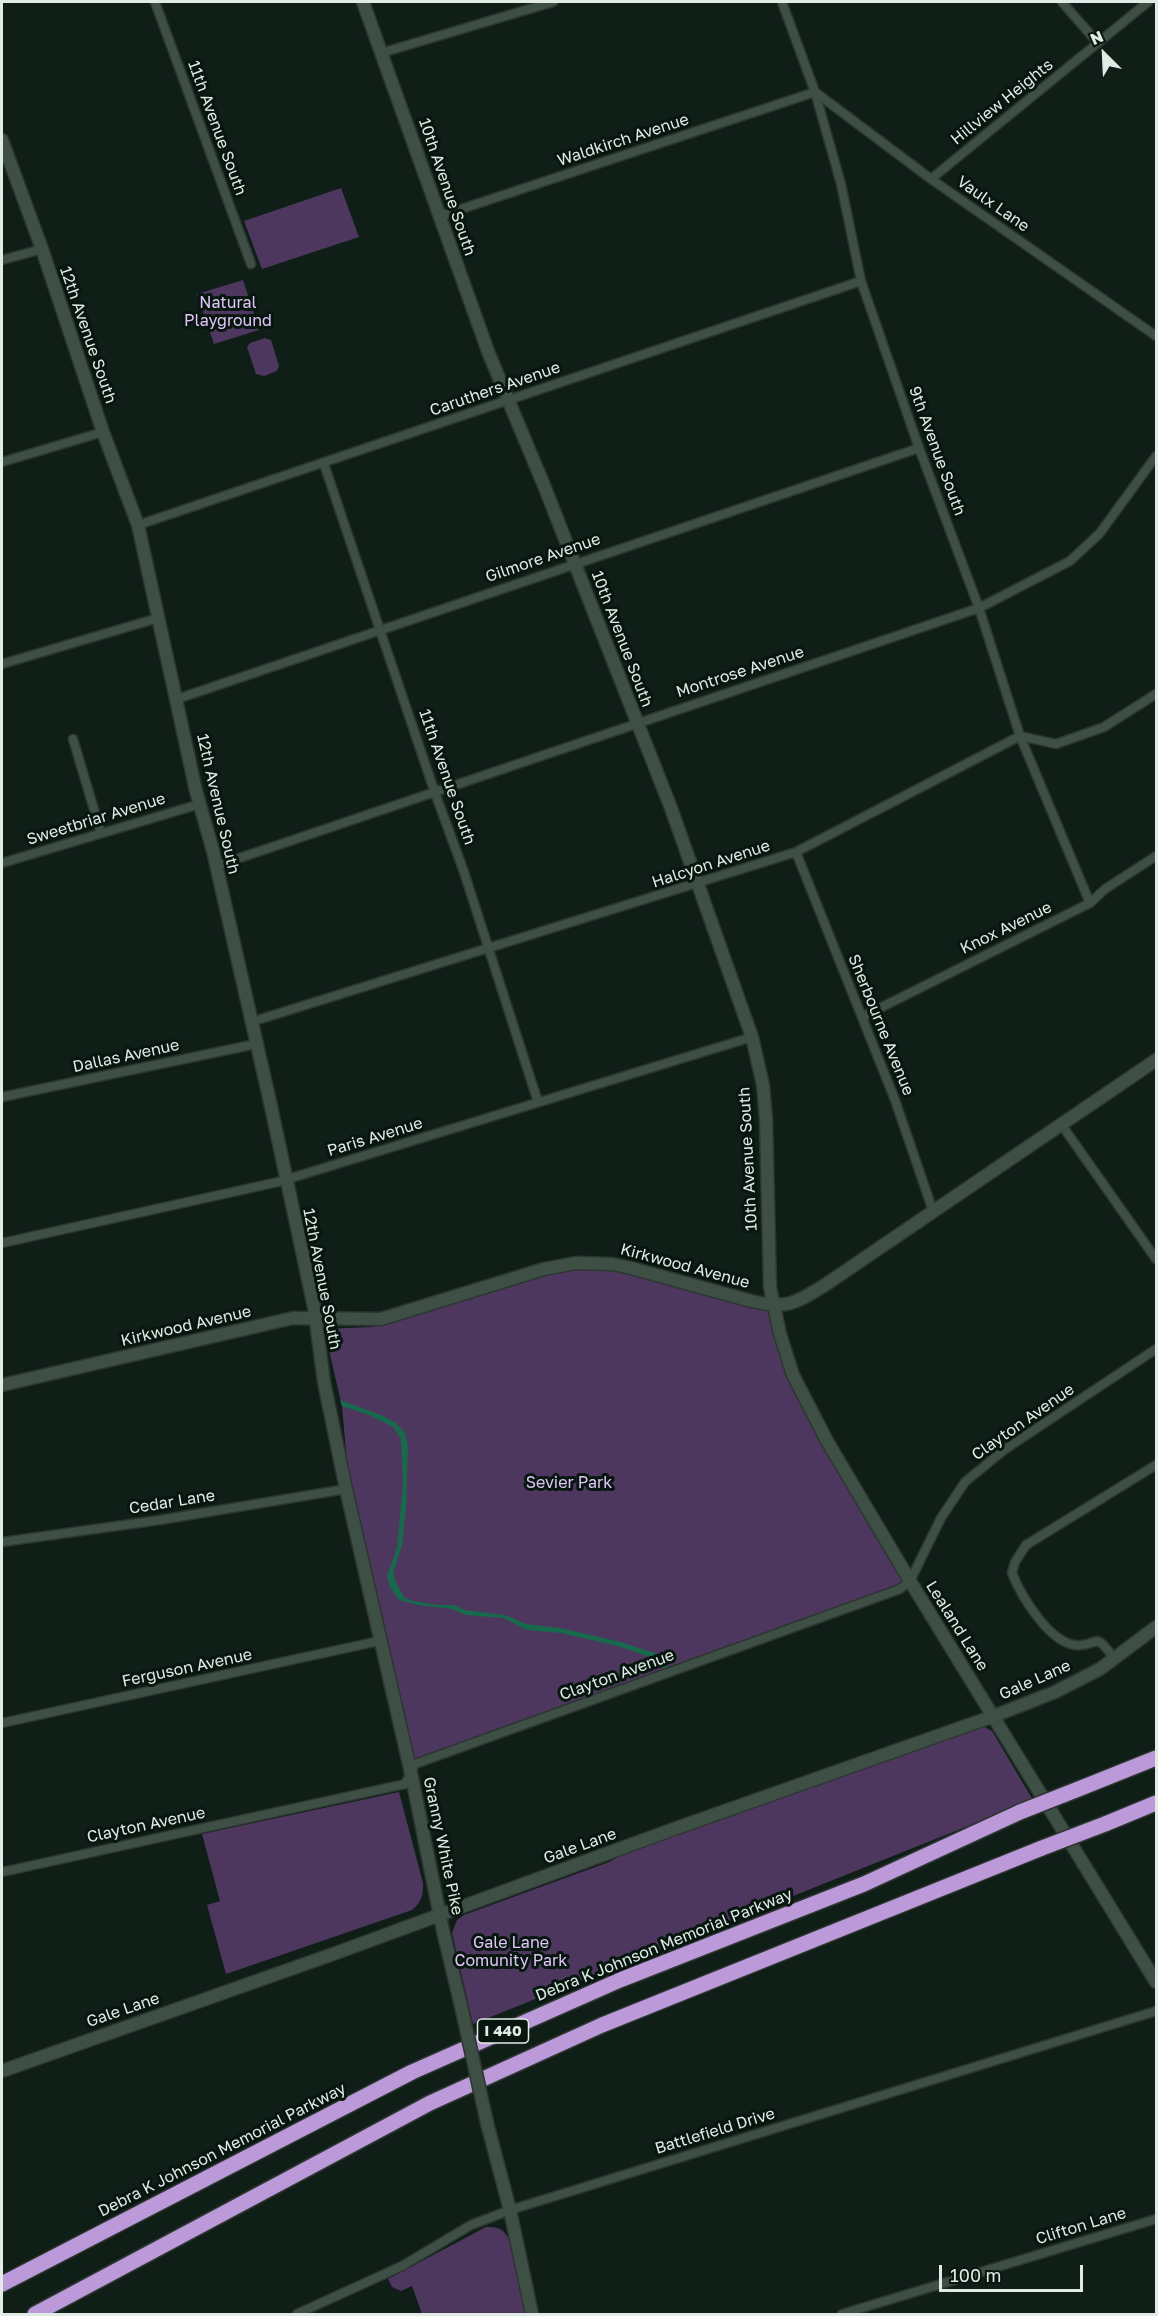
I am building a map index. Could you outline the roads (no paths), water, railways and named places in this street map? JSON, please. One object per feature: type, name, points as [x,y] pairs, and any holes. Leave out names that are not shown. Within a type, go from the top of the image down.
[{"type":"highway","name":"Debra K Johnson Memorial Parkway","points":[[2,2283],[412,2072],[620,1980],[864,1884],[1020,1812],[1156,1758]]},
{"type":"highway","name":"I 440","points":[[35,2314],[441,2098],[602,2025],[1156,1803]]},
{"type":"street","name":"11th Avenue South","points":[[155,2],[251,264]]},
{"type":"street","name":"10th Avenue South","points":[[363,2],[507,399],[671,808],[726,958],[752,1037],[763,1084],[766,1119],[770,1287],[775,1306]]},
{"type":"street","points":[[381,53],[553,2]]},
{"type":"street","name":"9th Avenue South","points":[[782,2],[815,92],[841,184],[861,281],[919,448],[979,608],[1020,736],[1090,903]]},
{"type":"street","points":[[1062,2],[1098,43]]},
{"type":"street","name":"Hillview Heights","points":[[931,179],[1148,2]]},
{"type":"street","name":"Vaulx Lane","points":[[815,92],[931,179],[1156,336]]},
{"type":"street","name":"Waldkirch Avenue","points":[[440,216],[815,92]]},
{"type":"street","name":"12th Avenue South","points":[[2,131],[2,140],[42,249],[103,432],[138,525],[286,1180],[315,1318],[324,1382],[346,1490]]},
{"type":"street","points":[[2,260],[42,249]]},
{"type":"street","name":"Caruthers Avenue","points":[[138,525],[861,281]]},
{"type":"street","points":[[2,462],[103,432]]},
{"type":"street","name":"Gilmore Avenue","points":[[177,699],[919,448]]},
{"type":"street","name":"Montrose Avenue","points":[[216,866],[979,608],[1070,561],[1100,533],[1156,456]]},
{"type":"street","name":"11th Avenue South","points":[[324,464],[464,872],[538,1102]]},
{"type":"street","points":[[2,664],[158,618]]},
{"type":"street","points":[[1020,736],[1056,744],[1104,727],[1156,694]]},
{"type":"street","name":"Halcyon Avenue","points":[[250,1022],[796,852],[1020,736]]},
{"type":"street","points":[[73,739],[101,834]]},
{"type":"street","name":"Sweetbriar Avenue","points":[[2,863],[200,804]]},
{"type":"street","name":"Sherbourne Avenue","points":[[796,852],[895,1100],[933,1212]]},
{"type":"street","name":"Knox Avenue","points":[[862,1017],[1090,903],[1105,889],[1156,856]]},
{"type":"street","name":"Paris Avenue","points":[[2,1243],[286,1180],[752,1037]]},
{"type":"street","name":"Dallas Avenue","points":[[2,1097],[256,1044]]},
{"type":"street","name":"Kirkwood Avenue","points":[[2,1385],[293,1318],[381,1319],[544,1269],[583,1263],[612,1264],[775,1306],[789,1305],[801,1300],[933,1212],[1156,1060]]},
{"type":"street","points":[[1061,1124],[1156,1259]]},
{"type":"street","name":"Lealand Lane","points":[[775,1306],[785,1354],[801,1394],[910,1581],[1156,1982]]},
{"type":"street","name":"Clayton Avenue","points":[[2,1872],[405,1784],[415,1764],[900,1589],[910,1581],[941,1518],[966,1482],[1004,1450],[1156,1349]]},
{"type":"street","points":[[1114,1658],[1103,1643],[1097,1640],[1076,1645],[1058,1638],[1042,1623],[1012,1574],[1015,1562],[1026,1545],[1156,1465]]},
{"type":"street","name":"Cedar Lane","points":[[2,1542],[160,1520],[346,1490]]},
{"type":"street","name":"Granny White Pike","points":[[346,1490],[532,2314]]},
{"type":"street","name":"Gale Lane","points":[[2,2071],[994,1716],[1055,1692],[1100,1669],[1156,1627]]},
{"type":"street","name":"Ferguson Avenue","points":[[2,1723],[380,1641]]},
{"type":"street","name":"Battlefield Drive","points":[[297,2314],[402,2266],[471,2225],[510,2210],[1156,2011]]},
{"type":"street","name":"Clifton Lane","points":[[842,2314],[1156,2219]]},
{"type":"park label","name":"Natural Playground","points":[[228,312]]},
{"type":"park label","name":"Sevier Park","points":[[569,1483]]},
{"type":"park label","name":"Gale Lane Comunity Park","points":[[511,1952]]}]
